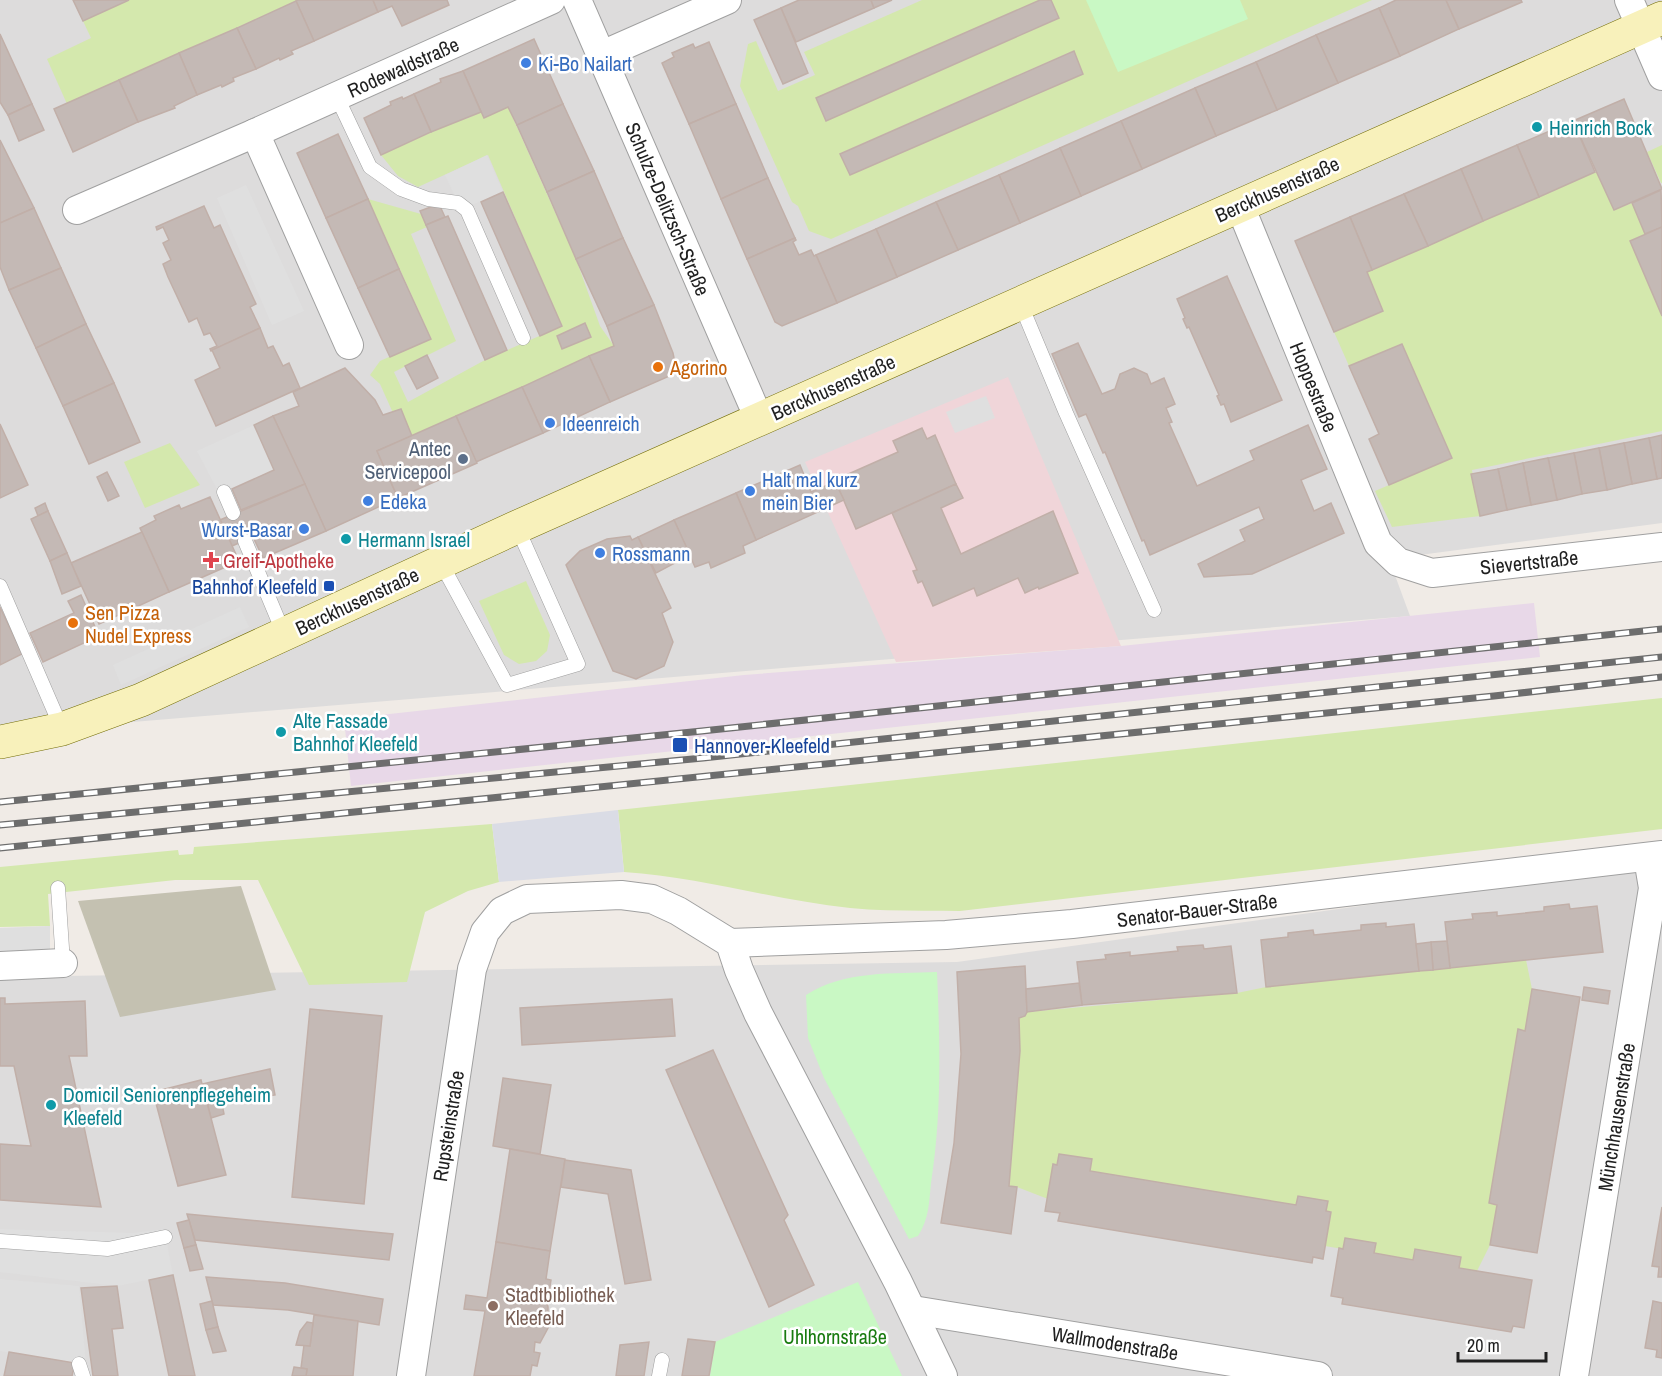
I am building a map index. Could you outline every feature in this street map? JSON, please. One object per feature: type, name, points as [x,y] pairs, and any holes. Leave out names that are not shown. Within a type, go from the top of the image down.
[{"type":"street","name":"Rodewaldstraße","points":[[77,210],[337,97],[551,0]]},
{"type":"street","name":"Schulze-Delitzsch-Straße","points":[[577,0],[759,419]]},
{"type":"street","points":[[602,55],[727,0]]},
{"type":"street","points":[[1644,15],[1662,76]]},
{"type":"street","name":"Berckhusenstraße","points":[[0,742],[62,729],[141,700],[518,527],[1240,206],[1644,15]]},
{"type":"street","points":[[255,133],[350,345]]},
{"type":"street","name":"Hoppestraße","points":[[1240,206],[1378,543],[1398,562]]},
{"type":"street","name":"Sievertstraße","points":[[1398,562],[1432,573],[1662,547]]},
{"type":"street","name":"Senator-Bauer-Straße","points":[[730,943],[946,935],[1060,925],[1655,856]]},
{"type":"street","name":"Münchhausenstraße","points":[[1574,1376],[1653,888],[1655,856]]},
{"type":"street","name":"Rupsteinstraße","points":[[411,1376],[472,969],[485,932],[502,911],[527,899],[621,895],[652,899],[678,910],[730,943]]},
{"type":"street","points":[[730,943],[758,1013],[913,1310],[943,1376]]},
{"type":"street","points":[[0,966],[63,963]]},
{"type":"street","name":"Wallmodenstraße","points":[[913,1310],[1318,1376]]},
{"type":"lane","points":[[337,97],[370,168],[401,189],[428,199],[458,203],[467,210],[523,338]]},
{"type":"lane","points":[[1021,304],[1066,413],[1154,610]]},
{"type":"lane","points":[[224,492],[233,513]]},
{"type":"lane","points":[[441,563],[507,685],[578,664],[518,527]]},
{"type":"lane","points":[[245,541],[284,634]]},
{"type":"lane","points":[[0,586],[62,729]]},
{"type":"lane","points":[[58,888],[63,963]]},
{"type":"lane","points":[[0,1241],[108,1249],[165,1236]]},
{"type":"lane","points":[[659,1376],[662,1360]]},
{"type":"shaded area","points":[[0,0],[1662,0],[1662,523],[1389,559],[1410,616],[0,733]]},
{"type":"shaded area","points":[[487,155],[503,192],[464,208],[458,203],[445,175]]},
{"type":"shaded area","points":[[246,185],[304,311],[272,325],[217,198]]},
{"type":"shaded area","points":[[1008,377],[1121,646],[896,662],[805,462]]},
{"type":"shaded area","points":[[986,396],[995,418],[955,433],[946,412]]},
{"type":"shaded area","points":[[254,425],[274,470],[219,493],[197,451]]},
{"type":"shaded area","points":[[1534,603],[1540,657],[351,786],[344,719],[744,675],[1121,646]]},
{"type":"shaded area","points":[[240,607],[249,627],[121,685],[113,665]]},
{"type":"shaded area","points":[[618,810],[624,872],[499,882],[492,824]]},
{"type":"shaded area","points":[[1662,864],[1662,1376],[0,1376],[0,977],[957,962]]},
{"type":"shaded area","points":[[241,886],[276,990],[120,1017],[78,901]]},
{"type":"shaded area","points":[[50,926],[50,964],[0,966],[0,928]]},
{"type":"shaded area","points":[[0,1229],[131,1233],[164,1229],[173,1275],[117,1286],[0,1272]]},
{"type":"shaded area","points":[[0,1279],[79,1286],[86,1365],[0,1351]]},
{"type":"green space","points":[[129,0],[298,0],[67,104],[47,59],[91,38],[83,21]]},
{"type":"green space","points":[[922,0],[1040,0],[816,98],[826,120],[1059,18],[1051,0],[1372,0],[831,239],[809,231],[798,206],[792,202],[740,86],[748,44],[756,41],[778,91],[815,75],[804,52]],"holes":[[[1073,51],[1083,74],[850,175],[841,153]]]},
{"type":"green space","points":[[1086,0],[1240,0],[1248,19],[1118,72]]},
{"type":"green space","points":[[508,107],[576,259],[600,326],[614,346],[412,436],[393,413],[380,384],[370,375],[380,361],[431,338],[368,199],[421,214],[427,227],[411,234],[456,341],[394,372],[408,402],[485,360],[562,326],[488,155],[418,187],[398,176],[381,155],[465,117],[466,119],[481,112]]},
{"type":"green space","points":[[1662,145],[1662,183],[1661,183],[1647,152]]},
{"type":"green space","points":[[1598,171],[1614,210],[1632,203],[1645,234],[1630,241],[1662,316],[1662,431],[1472,470],[1480,516],[1392,527],[1375,491],[1452,458],[1402,344],[1349,366],[1334,332],[1383,311],[1367,272]]},
{"type":"green space","points":[[170,443],[200,485],[145,508],[124,462]]},
{"type":"green space","points":[[526,581],[550,635],[547,651],[536,661],[519,664],[504,655],[479,601]]},
{"type":"green space","points":[[1662,698],[1662,829],[960,911],[850,908],[681,879],[624,872],[618,810]]},
{"type":"green space","points":[[492,824],[499,882],[468,891],[425,912],[407,982],[309,985],[258,880],[175,880],[48,894],[50,926],[0,927],[0,867],[178,850],[179,855],[193,854],[194,847]]},
{"type":"green space","points":[[1526,960],[1532,989],[1525,1031],[1519,1029],[1489,1203],[1497,1205],[1490,1245],[1477,1271],[1459,1268],[1415,1249],[1413,1260],[1374,1253],[1376,1243],[1345,1238],[1343,1249],[1325,1246],[1331,1212],[1326,1211],[1328,1201],[1298,1196],[1296,1205],[1090,1171],[1092,1159],[1060,1154],[1057,1165],[1054,1164],[1048,1199],[1009,1186],[1020,1052],[1019,1018],[1025,1016],[1027,1012],[1237,993],[1266,987]]},
{"type":"green space","points":[[937,972],[939,1078],[935,1157],[929,1204],[922,1230],[918,1236],[909,1239],[824,1078],[808,1038],[806,995],[836,981],[853,977]]},
{"type":"green space","name":"Uhlhornstraße","points":[[858,1282],[902,1376],[710,1376],[715,1342]]},
{"type":"building","points":[[73,0],[129,0],[83,21]]},
{"type":"building","points":[[373,0],[378,12],[314,41],[296,1]]},
{"type":"building","points":[[373,0],[447,0],[449,5],[402,26],[392,6],[378,12]]},
{"type":"building","points":[[799,0],[871,0],[874,8],[796,42],[781,8]]},
{"type":"building","points":[[871,0],[892,0],[874,8]]},
{"type":"building","points":[[1040,0],[1051,0],[1059,18],[826,121],[816,98]]},
{"type":"building","points":[[1396,0],[1446,0],[1459,29],[1400,56],[1379,8]]},
{"type":"building","points":[[1446,0],[1521,0],[1522,2],[1459,29]]},
{"type":"building","points":[[296,1],[314,41],[291,51],[293,54],[256,69],[237,28]]},
{"type":"building","points":[[781,8],[808,73],[783,84],[754,20]]},
{"type":"building","points":[[1379,8],[1400,56],[1338,83],[1316,35]]},
{"type":"building","points":[[237,28],[256,69],[233,78],[234,81],[222,87],[221,85],[197,95],[179,53]]},
{"type":"building","points":[[0,34],[32,104],[8,115],[0,102]]},
{"type":"building","points":[[1316,35],[1338,83],[1277,110],[1256,62]]},
{"type":"building","points":[[534,39],[563,104],[517,125],[508,107],[484,118],[463,71]]},
{"type":"building","points":[[709,42],[736,104],[689,124],[662,63],[674,57],[672,53],[693,44],[695,48]]},
{"type":"building","points":[[1074,51],[1083,74],[850,175],[840,154]]},
{"type":"building","points":[[179,53],[197,95],[174,106],[175,108],[138,122],[119,80]]},
{"type":"building","points":[[1256,62],[1277,110],[1216,136],[1195,88]]},
{"type":"building","points":[[463,71],[481,112],[431,132],[414,94],[441,82],[440,79]]},
{"type":"building","points":[[119,80],[138,122],[73,152],[54,109]]},
{"type":"building","points":[[1195,88],[1216,136],[1142,169],[1121,121]]},
{"type":"building","points":[[414,94],[431,132],[381,155],[364,118],[391,105],[390,102]]},
{"type":"building","points":[[1624,99],[1662,189],[1614,210],[1573,121]]},
{"type":"building","points":[[32,104],[44,130],[19,141],[8,115]]},
{"type":"building","points":[[563,104],[594,171],[547,192],[517,125]]},
{"type":"building","points":[[736,104],[768,178],[721,199],[689,124]]},
{"type":"building","points":[[1121,121],[1142,169],[1081,196],[1060,148]]},
{"type":"building","points":[[1573,121],[1595,172],[1539,197],[1517,145]]},
{"type":"building","points":[[338,134],[368,199],[326,218],[297,153]]},
{"type":"building","points":[[0,140],[34,208],[0,223]]},
{"type":"building","points":[[1517,145],[1539,197],[1483,221],[1461,169]]},
{"type":"building","points":[[1060,148],[1081,196],[1020,223],[999,175]]},
{"type":"building","points":[[1461,169],[1483,221],[1428,246],[1404,194]]},
{"type":"building","points":[[594,171],[623,238],[576,259],[547,192]]},
{"type":"building","points":[[999,175],[1020,223],[958,250],[936,202]]},
{"type":"building","points":[[768,178],[795,238],[747,259],[721,199]]},
{"type":"building","points":[[1661,190],[1662,227],[1645,234],[1632,203]]},
{"type":"building","points":[[503,192],[562,326],[540,336],[481,202]]},
{"type":"building","points":[[1404,194],[1428,246],[1372,270],[1350,217]]},
{"type":"building","points":[[368,199],[399,269],[358,288],[326,218]]},
{"type":"building","points":[[936,202],[958,250],[897,277],[876,229]]},
{"type":"building","points":[[439,204],[445,217],[426,225],[420,211]]},
{"type":"building","points":[[204,206],[214,228],[220,225],[256,304],[250,307],[260,328],[211,351],[210,349],[217,346],[210,333],[204,335],[197,318],[189,322],[168,277],[163,264],[171,260],[163,243],[169,240],[163,227],[157,230],[156,227]]},
{"type":"building","points":[[34,208],[61,268],[9,290],[0,267],[0,223]]},
{"type":"building","points":[[448,216],[507,350],[485,360],[426,225]]},
{"type":"building","points":[[1350,217],[1372,270],[1367,272],[1383,311],[1334,332],[1295,241]]},
{"type":"building","points":[[1662,227],[1662,316],[1630,241]]},
{"type":"building","points":[[876,229],[897,277],[837,303],[816,255]]},
{"type":"building","points":[[623,238],[654,305],[607,326],[576,259]]},
{"type":"building","points":[[795,238],[793,242],[799,255],[811,250],[814,256],[816,255],[837,303],[782,326],[775,322],[747,259]]},
{"type":"building","points":[[61,268],[86,324],[36,348],[9,290]]},
{"type":"building","points":[[399,269],[431,339],[390,357],[358,288]]},
{"type":"building","points":[[1227,276],[1282,400],[1231,422],[1224,404],[1221,405],[1217,396],[1219,395],[1189,327],[1187,328],[1183,319],[1185,318],[1177,299]]},
{"type":"building","points":[[654,305],[681,371],[610,402],[589,356],[614,346],[607,326]]},
{"type":"building","points":[[585,323],[591,337],[562,349],[557,336]]},
{"type":"building","points":[[86,324],[114,383],[63,406],[36,348]]},
{"type":"building","points":[[260,328],[268,348],[273,346],[283,366],[289,363],[300,388],[216,426],[195,380],[220,368],[212,350]]},
{"type":"building","points":[[1078,343],[1102,394],[1115,389],[1120,374],[1134,368],[1147,374],[1151,384],[1164,378],[1175,404],[1166,408],[1172,422],[1169,423],[1197,486],[1254,460],[1250,451],[1308,425],[1327,469],[1301,480],[1314,511],[1331,503],[1344,533],[1252,574],[1204,577],[1198,564],[1245,541],[1240,530],[1264,519],[1259,507],[1150,555],[1105,452],[1103,453],[1086,414],[1079,417],[1052,354]]},
{"type":"building","points":[[1402,344],[1452,458],[1389,485],[1369,439],[1379,434],[1349,366]]},
{"type":"building","points":[[427,355],[438,378],[417,389],[405,366]]},
{"type":"building","points":[[589,356],[610,402],[543,433],[522,387]]},
{"type":"building","points":[[345,368],[375,400],[383,415],[401,409],[412,436],[377,451],[398,498],[326,531],[273,416],[299,406],[293,392]]},
{"type":"building","points":[[114,383],[140,442],[89,464],[63,406]]},
{"type":"building","points":[[522,387],[543,433],[476,462],[456,416]]},
{"type":"building","points":[[273,416],[305,484],[241,510],[232,489],[274,470],[254,425]]},
{"type":"building","points":[[456,416],[477,463],[398,498],[377,451]]},
{"type":"building","points":[[0,424],[28,485],[0,498]]},
{"type":"building","points":[[922,428],[927,439],[935,435],[956,484],[856,529],[835,480],[898,452],[893,441]]},
{"type":"building","points":[[1662,435],[1662,478],[1657,479],[1649,438]]},
{"type":"building","points":[[1649,438],[1657,479],[1632,484],[1624,443]]},
{"type":"building","points":[[1624,443],[1632,484],[1607,490],[1599,448]]},
{"type":"building","points":[[1599,448],[1607,490],[1582,494],[1574,453]]},
{"type":"building","points":[[1574,453],[1582,494],[1557,500],[1548,458]]},
{"type":"building","points":[[1548,458],[1557,500],[1531,505],[1523,463]]},
{"type":"building","points":[[1523,463],[1531,505],[1507,510],[1498,469]]},
{"type":"building","points":[[800,465],[811,492],[835,482],[844,500],[756,540],[736,493]]},
{"type":"building","points":[[1498,469],[1507,510],[1480,516],[1471,474]]},
{"type":"building","points":[[107,472],[119,496],[108,501],[97,477]]},
{"type":"building","points":[[305,484],[326,531],[263,558],[253,537],[232,546],[220,520]]},
{"type":"building","points":[[956,484],[963,498],[941,508],[961,554],[1053,511],[1078,573],[1025,593],[1018,578],[977,596],[974,588],[933,606],[922,581],[918,583],[913,571],[917,570],[892,513]]},
{"type":"building","points":[[736,493],[756,540],[743,546],[745,553],[711,568],[709,562],[695,567],[674,520]]},
{"type":"building","points":[[210,497],[239,561],[169,592],[140,528],[156,520],[154,516],[179,505],[181,509]]},
{"type":"building","points":[[45,503],[48,511],[38,516],[35,508]]},
{"type":"building","points":[[48,511],[67,553],[50,561],[31,519]]},
{"type":"building","points":[[674,520],[690,555],[656,573],[638,537]]},
{"type":"building","points":[[142,532],[169,592],[99,624],[71,563]]},
{"type":"building","points":[[630,536],[632,540],[638,537],[671,608],[662,613],[673,642],[664,666],[636,679],[613,671],[566,565],[580,551],[607,539]]},
{"type":"building","points":[[67,553],[81,586],[62,594],[50,561]]},
{"type":"building","name":"Sen Pizza Nudel Express","points":[[81,595],[99,636],[43,662],[30,633],[74,613],[68,601]]},
{"type":"building","points":[[0,607],[22,654],[0,665]]},
{"type":"building","points":[[1569,904],[1570,909],[1597,906],[1603,952],[1450,968],[1445,922],[1473,919],[1472,914],[1497,912],[1497,916],[1544,911],[1544,907]]},
{"type":"building","points":[[1386,923],[1386,927],[1414,924],[1419,971],[1266,987],[1261,940],[1288,937],[1288,933],[1313,930],[1314,935],[1361,930],[1361,925]]},
{"type":"building","points":[[1447,941],[1450,968],[1433,970],[1431,942]]},
{"type":"building","points":[[1431,942],[1433,970],[1419,971],[1416,944]]},
{"type":"building","points":[[1203,945],[1204,949],[1231,946],[1237,993],[1082,1005],[1077,962],[1106,959],[1105,955],[1130,952],[1130,956],[1178,951],[1177,947]]},
{"type":"building","points":[[1025,966],[1027,1012],[1025,1016],[1019,1018],[1020,1051],[1009,1186],[1017,1187],[1011,1234],[941,1223],[954,1143],[961,1054],[957,972]]},
{"type":"building","points":[[1079,983],[1082,1005],[1027,1012],[1026,989]]},
{"type":"building","points":[[1584,987],[1610,991],[1608,1004],[1582,1000]]},
{"type":"building","points":[[1532,989],[1580,997],[1537,1253],[1490,1245],[1497,1205],[1489,1203],[1518,1029],[1525,1031]]},
{"type":"building","name":"Domicil Seniorenpflegeheim Kleefeld","points":[[0,998],[5,998],[5,1004],[85,1001],[87,1056],[69,1056],[101,1207],[0,1200],[0,1144],[31,1146],[14,1066],[0,1066]]},
{"type":"building","points":[[672,999],[675,1036],[522,1045],[520,1008]]},
{"type":"building","points":[[310,1009],[382,1016],[364,1204],[292,1197]]},
{"type":"building","points":[[713,1050],[788,1215],[784,1220],[814,1285],[769,1307],[666,1070]]},
{"type":"building","points":[[270,1069],[275,1095],[222,1104],[224,1114],[211,1118],[202,1084]]},
{"type":"building","points":[[503,1078],[551,1085],[540,1154],[493,1146]]},
{"type":"building","points":[[201,1080],[226,1175],[178,1186],[153,1092]]},
{"type":"building","points":[[510,1149],[565,1159],[550,1251],[496,1242]]},
{"type":"building","points":[[1059,1154],[1092,1159],[1090,1171],[1296,1205],[1298,1196],[1328,1201],[1326,1211],[1331,1212],[1323,1259],[1313,1257],[1312,1263],[1058,1221],[1060,1213],[1045,1211],[1053,1164],[1057,1165]]},
{"type":"building","points":[[565,1160],[631,1170],[651,1280],[625,1284],[608,1194],[561,1187]]},
{"type":"building","points":[[1662,1207],[1662,1277],[1658,1277],[1659,1267],[1652,1266]]},
{"type":"building","points":[[187,1214],[393,1234],[389,1260],[195,1240]]},
{"type":"building","points":[[189,1220],[196,1245],[184,1248],[177,1223]]},
{"type":"building","points":[[1345,1238],[1376,1243],[1374,1253],[1413,1260],[1415,1249],[1461,1257],[1459,1268],[1532,1280],[1524,1328],[1513,1326],[1511,1332],[1342,1304],[1343,1298],[1331,1296],[1339,1248],[1343,1249]]},
{"type":"building","points":[[496,1242],[550,1251],[546,1279],[551,1280],[549,1293],[543,1292],[542,1302],[547,1303],[548,1307],[548,1328],[540,1343],[535,1342],[534,1352],[540,1353],[537,1366],[532,1365],[530,1376],[474,1376],[485,1311],[464,1309],[466,1295],[487,1298]]},
{"type":"building","points":[[196,1245],[203,1269],[190,1271],[184,1248]]},
{"type":"building","points":[[173,1275],[195,1376],[169,1376],[149,1280]]},
{"type":"building","points":[[206,1277],[285,1283],[383,1299],[379,1325],[288,1310],[213,1305]]},
{"type":"building","points":[[117,1286],[123,1328],[112,1329],[118,1376],[93,1376],[81,1288]]},
{"type":"building","points":[[212,1301],[218,1327],[206,1330],[200,1304]]},
{"type":"building","points":[[1653,1301],[1662,1303],[1662,1358],[1656,1357],[1657,1350],[1645,1348]]},
{"type":"building","points":[[314,1315],[358,1321],[353,1376],[306,1376],[307,1369],[301,1368],[304,1345],[310,1346]]},
{"type":"building","points":[[307,1322],[313,1323],[310,1346],[296,1345],[300,1331]]},
{"type":"building","points":[[218,1327],[226,1351],[213,1353],[206,1330]]},
{"type":"building","points":[[688,1339],[715,1342],[709,1376],[682,1376]]},
{"type":"building","points":[[649,1342],[644,1376],[616,1376],[620,1345]]},
{"type":"building","points":[[9,1352],[75,1363],[72,1376],[4,1376]]},
{"type":"building","points":[[294,1367],[307,1369],[306,1376],[292,1376]]},
{"type":"railway","points":[[0,802],[702,731],[1662,629]]},
{"type":"railway","points":[[0,825],[703,758],[1662,657]]},
{"type":"railway","points":[[0,848],[1662,677]]},
{"type":"place","name":"Ki-Bo Nailart","points":[[526,63]]},
{"type":"place","name":"Heinrich Bock","points":[[1537,127]]},
{"type":"place","name":"Agorino","points":[[658,367]]},
{"type":"place","name":"Ideenreich","points":[[550,423]]},
{"type":"place","name":"Antec Servicepool","points":[[463,459]]},
{"type":"place","name":"Halt mal kurz mein Bier","points":[[750,491]]},
{"type":"place","name":"Edeka","points":[[368,501]]},
{"type":"place","name":"Wurst-Basar","points":[[304,529]]},
{"type":"place","name":"Hermann Israel","points":[[346,539]]},
{"type":"place","name":"Rossmann","points":[[600,553]]},
{"type":"place","name":"Greif-Apotheke","points":[[211,560]]},
{"type":"place","name":"Bahnhof Kleefeld","points":[[329,586]]},
{"type":"place","name":"Sen Pizza Nudel Express","points":[[73,623]]},
{"type":"place","name":"Alte Fassade Bahnhof Kleefeld","points":[[281,732]]},
{"type":"place","name":"Hannover-Kleefeld","points":[[680,745]]},
{"type":"place","name":"Domicil Seniorenpflegeheim Kleefeld","points":[[51,1105]]},
{"type":"place","name":"Stadtbibliothek Kleefeld","points":[[493,1306]]}]
